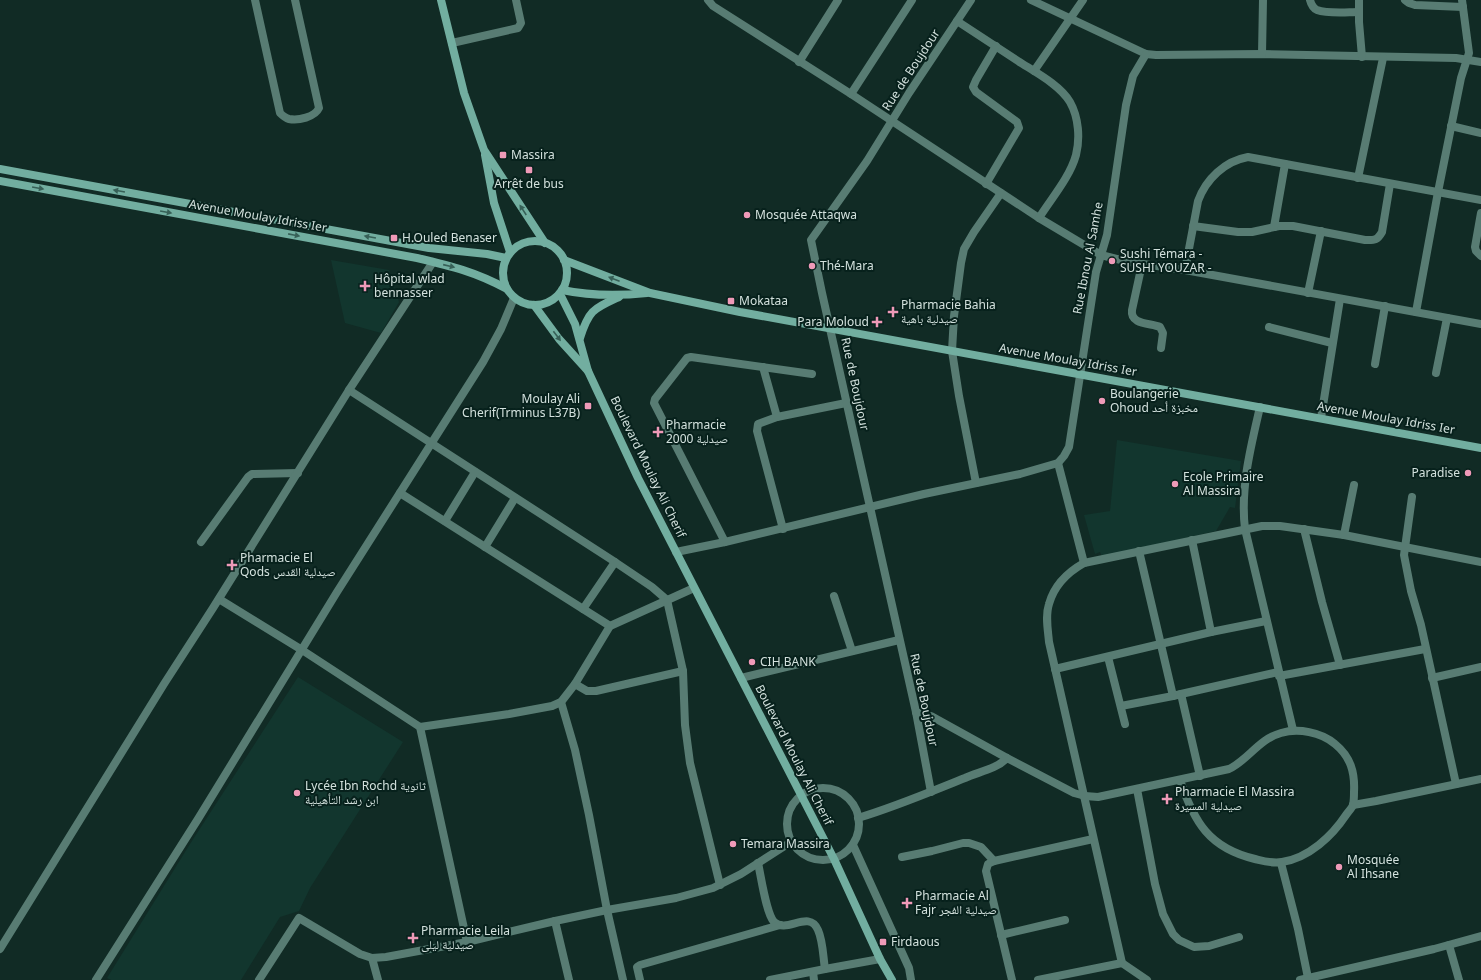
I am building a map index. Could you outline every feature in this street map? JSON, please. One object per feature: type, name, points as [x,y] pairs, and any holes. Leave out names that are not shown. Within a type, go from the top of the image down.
[{"type":"main road","points":[[441,0],[464,93],[484,150],[494,203],[508,255]]},
{"type":"main road","points":[[484,150],[545,243]]},
{"type":"main road","name":"Avenue Moulay Idriss Ier","points":[[0,169],[429,248],[508,255]]},
{"type":"main road","name":"Avenue Moulay Idriss Ier","points":[[0,181],[354,246],[432,262],[459,268],[479,275],[507,289]]},
{"type":"main road","points":[[530,241],[545,243],[553,247],[564,260],[566,279],[561,292],[547,303],[534,305],[520,302],[514,298],[507,289],[502,272],[508,255],[515,247],[523,243],[530,241]]},
{"type":"main road","points":[[564,260],[650,293]]},
{"type":"main road","points":[[561,292],[621,296],[650,293]]},
{"type":"main road","name":"Boulevard Moulay Ali Cherif","points":[[561,292],[580,339],[588,371],[638,478],[834,858],[880,959],[892,980]]},
{"type":"main road","name":"Avenue Moulay Idriss Ier","points":[[650,293],[740,312],[830,327],[952,351],[1481,448]]},
{"type":"main road","points":[[580,339],[585,322],[594,310],[621,296]]},
{"type":"main road","name":"Boulevard Moulay Ali Cherif","points":[[534,305],[559,339],[588,371]]},
{"type":"street","points":[[255,0],[280,113],[286,118],[290,119],[311,116],[317,112],[319,108],[295,0]]},
{"type":"street","points":[[452,43],[518,28],[522,23],[516,0]]},
{"type":"street","points":[[708,0],[713,6],[851,94],[1038,218],[1101,255],[1129,262],[1185,270],[1481,324]]},
{"type":"street","points":[[799,62],[838,0]]},
{"type":"street","points":[[851,94],[912,0]]},
{"type":"street","name":"Rue de Boujdour","points":[[931,792],[916,712],[869,507],[811,240],[867,161],[909,93],[971,0]]},
{"type":"street","points":[[1031,0],[1146,54],[1262,54],[1383,58],[1456,58],[1481,62]]},
{"type":"street","points":[[1034,71],[1083,0]]},
{"type":"street","points":[[1262,54],[1263,0]]},
{"type":"street","points":[[1310,0],[1317,10],[1359,12]]},
{"type":"street","points":[[1359,0],[1362,57]]},
{"type":"street","points":[[1404,0],[1415,5],[1463,3],[1469,45],[1468,60],[1461,78],[1451,126],[1416,312]]},
{"type":"street","points":[[957,21],[1061,90],[1070,102],[1078,129],[1078,145],[1069,172],[1038,218]]},
{"type":"street","points":[[986,184],[1020,128],[1017,122],[976,92],[973,87],[996,46]]},
{"type":"street","name":"Rue Ibnou Al Samhe","points":[[1058,463],[1069,447],[1096,272],[1107,235],[1126,105],[1133,76],[1146,54]]},
{"type":"street","points":[[1358,178],[1383,58]]},
{"type":"street","points":[[1451,126],[1481,133]]},
{"type":"street","points":[[1185,270],[1198,201],[1201,193],[1207,183],[1216,174],[1237,159],[1248,157],[1481,200]]},
{"type":"street","points":[[1274,227],[1285,164]]},
{"type":"street","points":[[1193,226],[1238,232],[1252,232],[1274,227],[1293,226],[1365,240],[1376,240],[1382,232],[1390,184]]},
{"type":"street","points":[[976,483],[952,351],[956,298],[962,256],[968,240],[1001,193]]},
{"type":"street","points":[[1481,213],[1474,247],[1481,256]]},
{"type":"street","points":[[1308,293],[1321,231]]},
{"type":"street","points":[[0,949],[164,684],[219,599],[349,390],[432,262]]},
{"type":"street","points":[[1142,264],[1132,316],[1134,319],[1141,322],[1160,327],[1163,333],[1160,348]]},
{"type":"street","points":[[96,980],[302,650],[336,592],[483,362],[501,329],[514,298]]},
{"type":"street","points":[[1321,418],[1340,298]]},
{"type":"street","points":[[1375,364],[1385,306]]},
{"type":"street","points":[[1436,372],[1447,318]]},
{"type":"street","points":[[1269,327],[1332,342]]},
{"type":"street","points":[[725,542],[654,403],[655,399],[687,358],[691,356],[812,374]]},
{"type":"street","points":[[764,367],[776,417]]},
{"type":"street","points":[[349,390],[652,587],[667,600],[684,671],[685,725],[690,763],[720,885]]},
{"type":"street","points":[[782,529],[756,431],[758,424],[776,417],[846,403]]},
{"type":"street","points":[[1260,407],[1247,469],[1243,512],[1245,529],[1266,621],[1293,730]]},
{"type":"street","points":[[676,552],[782,529],[869,507],[1020,474],[1058,463],[1084,563]]},
{"type":"street","points":[[445,521],[475,472]]},
{"type":"street","points":[[201,542],[248,477],[252,474],[298,473]]},
{"type":"street","points":[[1344,535],[1354,485]]},
{"type":"street","points":[[400,493],[610,626]]},
{"type":"street","points":[[1412,497],[1404,555],[1456,784]]},
{"type":"street","points":[[485,547],[515,498]]},
{"type":"street","points":[[1147,980],[1122,963],[1049,642],[1048,605],[1065,576],[1073,569],[1084,563],[1262,526],[1280,526],[1344,535],[1481,562]]},
{"type":"street","points":[[1304,529],[1322,602],[1340,665]]},
{"type":"street","points":[[1192,540],[1211,632]]},
{"type":"street","points":[[1139,551],[1160,645],[1177,695],[1200,776]]},
{"type":"street","points":[[583,609],[614,562]]},
{"type":"street","points":[[219,599],[302,650],[420,727],[508,714],[552,706],[561,702],[575,684],[610,626],[694,588]]},
{"type":"street","points":[[834,596],[852,651]]},
{"type":"street","points":[[1055,669],[1211,632],[1266,621]]},
{"type":"street","points":[[741,678],[899,640]]},
{"type":"street","points":[[1121,706],[1279,674],[1340,665],[1425,649]]},
{"type":"street","points":[[1108,657],[1125,724]]},
{"type":"street","points":[[1432,678],[1481,667]]},
{"type":"street","points":[[575,684],[587,691],[596,692],[684,671]]},
{"type":"street","points":[[561,702],[575,750],[589,815],[606,910],[623,980]]},
{"type":"street","points":[[916,712],[931,716],[1074,793],[1098,797],[1180,780],[1200,776],[1235,766],[1259,744],[1271,736],[1293,730],[1304,731],[1317,734],[1334,742],[1345,752],[1351,764],[1354,782],[1353,804],[1335,830],[1322,842],[1294,859],[1281,863],[1265,862],[1248,858],[1214,840],[1202,828],[1193,815],[1180,780]]},
{"type":"street","points":[[420,727],[467,942]]},
{"type":"street","points":[[858,818],[894,806],[996,766],[1007,758]]},
{"type":"street","points":[[1353,804],[1376,801],[1481,779]]},
{"type":"street","points":[[822,788],[833,790],[843,795],[852,803],[858,818],[859,824],[857,835],[853,845],[844,853],[834,858],[821,860],[810,858],[799,851],[792,842],[787,830],[787,817],[792,805],[810,790],[822,788]]},
{"type":"street","points":[[1137,789],[1162,914],[1174,934],[1179,940],[1194,947],[1209,946],[1239,937]]},
{"type":"street","points":[[1012,980],[986,871],[988,864],[994,861],[1094,839]]},
{"type":"street","points":[[259,980],[299,918],[360,954],[372,958],[386,957],[467,942],[556,920],[676,898],[720,885],[741,874],[792,842]]},
{"type":"street","points":[[902,857],[963,843],[969,843],[981,847],[994,861]]},
{"type":"street","points":[[853,845],[908,968],[911,980]]},
{"type":"street","points":[[758,863],[768,908],[772,919],[780,925]]},
{"type":"street","points":[[1281,863],[1298,929],[1304,979],[1481,936]]},
{"type":"street","points":[[556,920],[569,980]]},
{"type":"street","points":[[640,980],[638,967],[640,965],[780,925],[804,920],[815,924],[818,930],[825,969]]},
{"type":"street","points":[[1002,935],[1066,920]]},
{"type":"street","points":[[1449,945],[1459,980]]},
{"type":"street","points":[[372,958],[378,980]]},
{"type":"street","points":[[770,980],[813,976],[825,969],[880,959]]},
{"type":"street","points":[[1038,980],[1122,963]]},
{"type":"shaded area","name":"Hôpital wlad bennasser","points":[[331,260],[389,270],[399,302],[381,333],[345,323]]},
{"type":"shaded area","name":"Ecole Primaire Al Massira","points":[[1117,440],[1241,461],[1235,508],[1230,507],[1216,531],[1102,557],[1100,552],[1095,554],[1084,515],[1110,511]]},
{"type":"shaded area","name":"Lycée Ibn Rochd ثانوية ابن رشد التأهيلية","points":[[298,677],[403,742],[310,888],[299,911],[280,917],[241,980],[111,980],[107,978],[190,844]]},
{"type":"place","name":"Massira","points":[[503,155]]},
{"type":"place","name":"Arrêt de bus","points":[[529,170]]},
{"type":"place","name":"Mosquée Attaqwa","points":[[747,215]]},
{"type":"place","name":"H.Ouled Benaser","points":[[394,238]]},
{"type":"place","name":"Sushi Témara - SUSHI YOUZAR -","points":[[1112,261]]},
{"type":"place","name":"Thé-Mara","points":[[812,266]]},
{"type":"place","name":"Hôpital wlad bennasser","points":[[365,286]]},
{"type":"place","name":"Mokataa","points":[[731,301]]},
{"type":"place","name":"Pharmacie Bahia صيدلية باهية","points":[[893,312]]},
{"type":"place","name":"Para Moloud","points":[[877,322]]},
{"type":"place","name":"Boulangerie Ohoud مخبزة أحد","points":[[1102,401]]},
{"type":"place","name":"Moulay Ali Cherif(Trminus L37B)","points":[[588,406]]},
{"type":"place","name":"Pharmacie 2000 صيدلية","points":[[658,432]]},
{"type":"place","name":"Paradise","points":[[1468,473]]},
{"type":"place","name":"Ecole Primaire Al Massira","points":[[1175,484]]},
{"type":"place","name":"Pharmacie El Qods صيدلية القدس","points":[[232,565]]},
{"type":"place","name":"CIH BANK","points":[[752,662]]},
{"type":"place","name":"Lycée Ibn Rochd ثانوية ابن رشد التأهيلية","points":[[297,793]]},
{"type":"place","name":"Pharmacie El Massira صيدلية المسيرة","points":[[1167,799]]},
{"type":"place","name":"Temara Massira","points":[[733,844]]},
{"type":"place","name":"Mosquée Al Ihsane","points":[[1339,867]]},
{"type":"place","name":"Pharmacie Al Fajr صيدلية الفجر","points":[[907,903]]},
{"type":"place","name":"Pharmacie Leila صيدلية ليلى","points":[[413,938]]},
{"type":"place","name":"Firdaous","points":[[883,942]]}]
